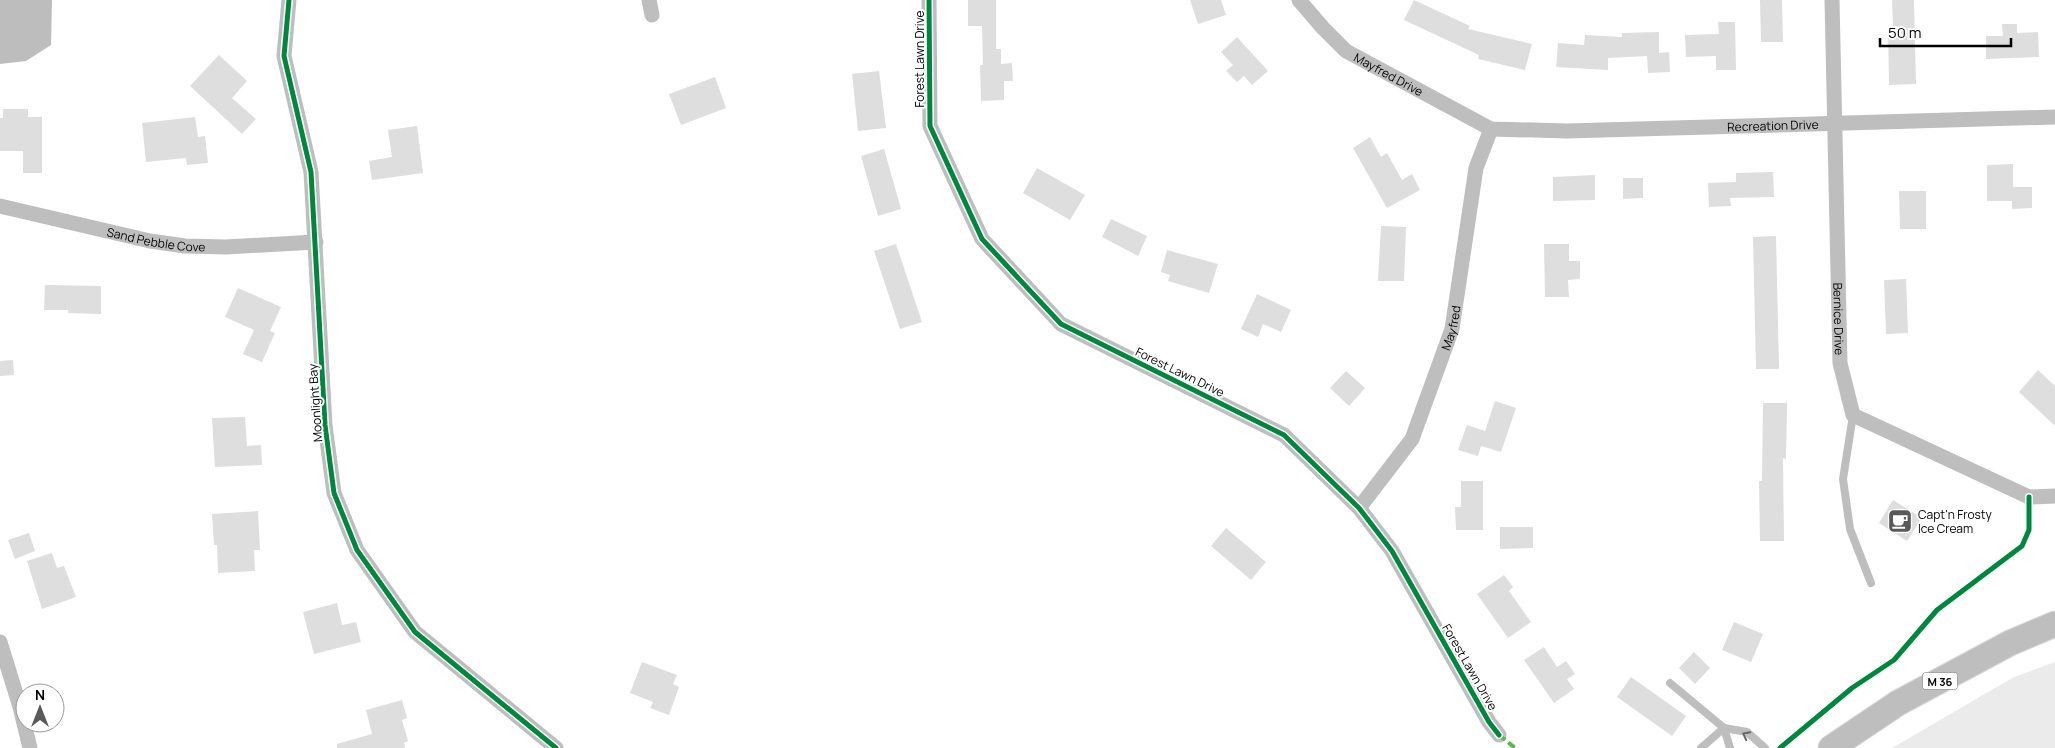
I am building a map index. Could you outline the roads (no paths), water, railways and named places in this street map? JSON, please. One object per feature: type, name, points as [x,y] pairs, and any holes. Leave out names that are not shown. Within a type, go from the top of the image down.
[{"type":"main road","name":"M 36","points":[[1832,748],[1898,703],[2010,643],[2055,624]]},
{"type":"street","name":"Moonlight Bay","points":[[289,0],[284,56],[311,172],[325,425],[334,493],[357,550],[415,632],[556,748]]},
{"type":"street","points":[[649,0],[652,16]]},
{"type":"street","name":"Forest Lawn Drive","points":[[929,0],[930,126],[982,239],[1061,324],[1284,435],[1360,508],[1392,550],[1489,722],[1499,735]]},
{"type":"street","name":"Mayfred Drive","points":[[1299,0],[1346,51],[1491,129]]},
{"type":"street","name":"Bernice Drive","points":[[1832,0],[1840,363],[1853,415]]},
{"type":"street","name":"Recreation Drive","points":[[1491,129],[1567,131],[2055,117]]},
{"type":"street","name":"Mayfred","points":[[1360,508],[1412,439],[1452,329],[1476,168],[1491,129]]},
{"type":"street","name":"Sand Pebble Cove","points":[[0,206],[150,241],[186,246],[226,247],[316,242]]},
{"type":"street","points":[[1853,415],[2029,497],[2055,496]]},
{"type":"street","points":[[0,642],[20,707],[30,748]]},
{"type":"lane","points":[[1853,415],[1843,479],[1850,529],[1871,583]]},
{"type":"lane","points":[[1670,683],[1724,728],[1747,732],[1765,748]]},
{"type":"lane","points":[[1701,748],[1724,728]]},
{"type":"lane","points":[[1724,728],[1730,748]]},
{"type":"place","name":"Capt'n Frosty Ice Cream","points":[[1900,521]]}]
